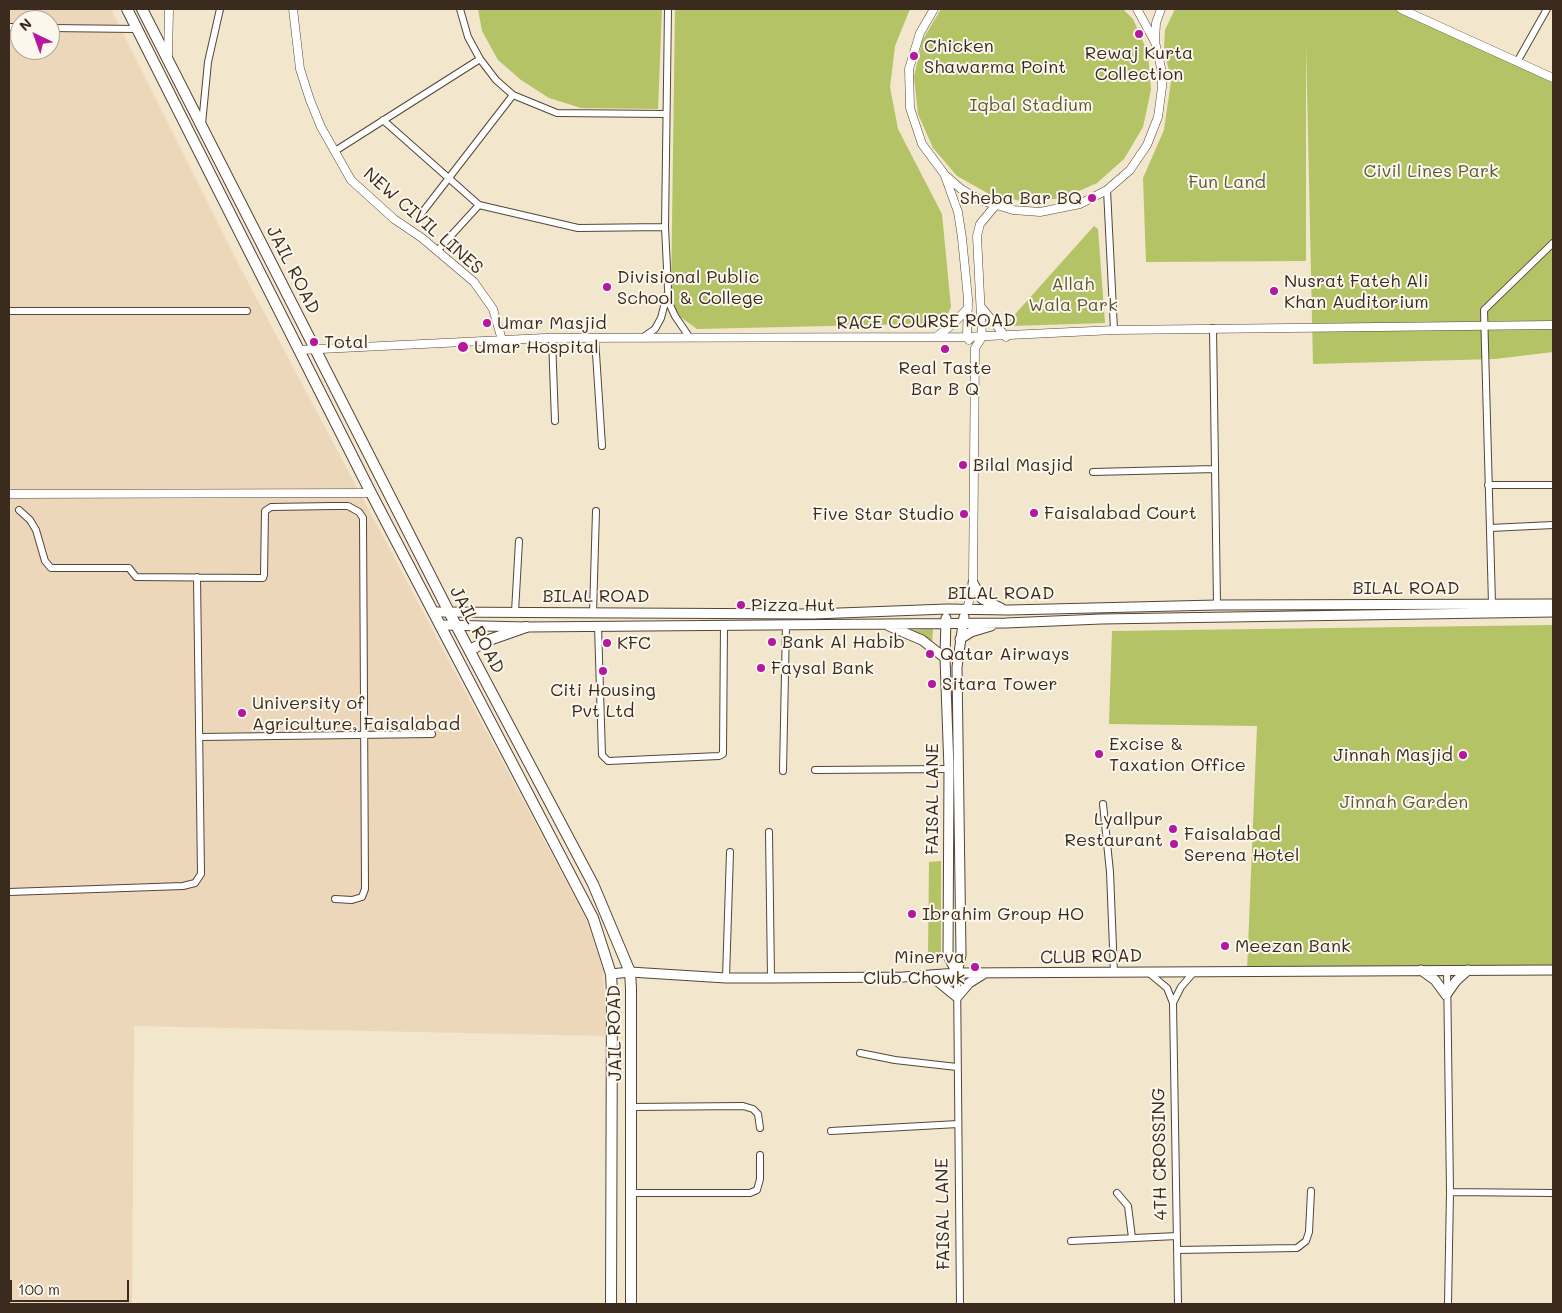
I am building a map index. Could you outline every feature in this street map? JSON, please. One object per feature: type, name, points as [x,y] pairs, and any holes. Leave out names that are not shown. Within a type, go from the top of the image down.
[{"type":"main road","name":"JAIL ROAD","points":[[127,9],[371,493],[442,625],[593,918],[611,974],[611,1304]]},
{"type":"main road","name":"JAIL ROAD","points":[[142,9],[449,612],[593,884],[630,972],[632,1304]]},
{"type":"main road","points":[[973,583],[982,599],[1009,610]]},
{"type":"main road","name":"BILAL ROAD","points":[[435,612],[812,614],[947,609],[1009,610],[1217,605],[1553,604]]},
{"type":"main road","name":"FAISAL LANE","points":[[947,609],[945,658],[949,769],[948,956],[957,973]]},
{"type":"main road","name":"FAISAL LANE","points":[[957,973],[961,955],[957,667],[960,639],[967,610]]},
{"type":"main road","name":"BILAL ROAD","points":[[442,625],[457,627],[526,627],[1006,623],[1101,619],[1553,612]]},
{"type":"main road","points":[[960,639],[985,627],[1006,623]]},
{"type":"main road","points":[[884,624],[922,640],[945,658]]},
{"type":"main road","points":[[470,650],[488,640],[526,627]]},
{"type":"main road","name":"CLUB ROAD","points":[[611,974],[630,972],[726,978],[771,978],[957,973],[1446,969],[1553,970]]},
{"type":"main road","points":[[1421,970],[1435,980],[1446,995],[1456,981],[1468,970]]},
{"type":"main road","points":[[930,975],[957,997],[970,983],[986,973]]},
{"type":"street","points":[[168,61],[170,9]]},
{"type":"street","points":[[202,128],[208,62],[220,9]]},
{"type":"street","name":"NEW CIVIL LINES","points":[[293,9],[300,69],[321,126],[351,180],[371,200],[457,266],[483,296],[498,320],[502,340]]},
{"type":"street","points":[[460,9],[468,37],[480,59],[496,80],[513,95],[557,113],[666,114]]},
{"type":"street","points":[[668,9],[665,227],[668,289],[670,305],[690,338]]},
{"type":"street","points":[[934,9],[920,33],[913,51],[908,89],[910,108],[922,144],[944,174],[961,189],[995,206],[1027,212],[1054,211],[1080,204],[1107,190],[1139,158],[1150,138],[1158,117],[1162,79],[1155,42],[1156,23],[1161,9]]},
{"type":"street","points":[[1137,9],[1155,42]]},
{"type":"street","points":[[1401,9],[1553,78]]},
{"type":"street","points":[[1517,62],[1547,9]]},
{"type":"street","points":[[60,28],[138,29]]},
{"type":"street","points":[[335,152],[480,59]]},
{"type":"street","points":[[422,214],[513,95]]},
{"type":"street","points":[[383,120],[478,205],[578,228],[665,227]]},
{"type":"street","points":[[944,174],[958,212],[968,308],[967,338],[975,348]]},
{"type":"street","points":[[1107,190],[1114,330]]},
{"type":"street","points":[[437,251],[478,205]]},
{"type":"street","points":[[967,610],[973,583],[975,348],[982,337],[978,229],[995,206]]},
{"type":"street","points":[[1492,604],[1484,310],[1553,243]]},
{"type":"street","points":[[642,338],[655,329],[661,318],[668,289]]},
{"type":"street","points":[[981,307],[1006,337]]},
{"type":"street","points":[[936,337],[953,324],[968,308]]},
{"type":"street","points":[[9,311],[247,311]]},
{"type":"street","name":"RACE COURSE ROAD","points":[[300,350],[552,338],[967,338],[1114,330],[1553,325]]},
{"type":"street","points":[[1213,328],[1217,605]]},
{"type":"street","points":[[552,338],[555,421]]},
{"type":"street","points":[[595,338],[602,446]]},
{"type":"street","points":[[1093,472],[1215,469]]},
{"type":"street","points":[[1488,485],[1553,485]]},
{"type":"street","points":[[9,494],[371,493]]},
{"type":"street","points":[[19,510],[30,520],[36,530],[45,562],[51,568],[129,568],[136,576],[197,578],[263,578],[264,516],[265,511],[271,507],[348,506],[357,510],[363,518],[365,889],[362,897],[335,900]]},
{"type":"street","points":[[592,613],[596,511]]},
{"type":"street","points":[[1490,528],[1553,525]]},
{"type":"street","points":[[515,612],[519,541]]},
{"type":"street","points":[[9,892],[183,886],[196,883],[201,874],[197,578]]},
{"type":"street","points":[[783,772],[786,624]]},
{"type":"street","points":[[598,626],[602,755],[608,761],[719,756],[723,754],[724,625]]},
{"type":"street","points":[[200,737],[432,734]]},
{"type":"street","points":[[814,770],[949,769]]},
{"type":"street","points":[[1103,804],[1110,872],[1114,973]]},
{"type":"street","points":[[769,832],[771,978]]},
{"type":"street","points":[[726,978],[730,852]]},
{"type":"street","points":[[1446,969],[1450,1192],[1448,1304]]},
{"type":"street","points":[[1148,972],[1156,976],[1167,988],[1172,1003]]},
{"type":"street","points":[[1172,1003],[1181,987],[1194,972]]},
{"type":"street","name":"FAISAL LANE","points":[[957,973],[960,1304]]},
{"type":"street","name":"4TH CROSSING","points":[[1172,1003],[1178,1304]]},
{"type":"street","points":[[860,1053],[895,1060],[957,1067]]},
{"type":"street","points":[[632,1107],[743,1106],[753,1109],[758,1114],[760,1128]]},
{"type":"street","points":[[831,1131],[958,1124]]},
{"type":"street","points":[[632,1193],[750,1194],[757,1190],[760,1179],[760,1155]]},
{"type":"street","points":[[1177,1250],[1297,1248],[1306,1242],[1309,1232],[1311,1191]]},
{"type":"street","points":[[1450,1192],[1553,1193]]},
{"type":"street","points":[[1117,1193],[1128,1206],[1132,1238]]},
{"type":"street","points":[[1071,1241],[1177,1236]]},
{"type":"shaded area","name":"University of Agriculture, Faisalabad","points":[[9,9],[111,9],[241,269],[586,919],[603,969],[607,1036],[134,1026],[132,1304],[9,1304]]},
{"type":"green space","points":[[478,9],[662,9],[658,109],[581,108],[549,98],[521,80],[498,60],[482,31]]},
{"type":"green space","points":[[675,9],[910,9],[895,46],[890,87],[898,129],[942,214],[951,307],[947,316],[934,322],[918,324],[697,329],[679,316],[673,308],[671,297]]},
{"type":"green space","name":"Iqbal Stadium","points":[[941,9],[1123,9],[1133,19],[1148,53],[1151,90],[1143,127],[1124,159],[1097,183],[1063,198],[1026,202],[989,194],[957,176],[933,148],[918,114],[914,77],[922,41]]},
{"type":"green space","name":"Civil Lines Park","points":[[1175,9],[1403,9],[1553,78],[1553,352],[1495,359],[1313,364],[1306,43],[1306,261],[1146,262],[1143,178],[1164,130],[1171,81],[1164,47],[1165,30]]},
{"type":"green space","name":"Allah Wala Park","points":[[1094,226],[1098,229],[1105,323],[1011,326],[1009,321]]},
{"type":"green space","name":"Jinnah Garden","points":[[1553,625],[1553,966],[1247,971],[1257,726],[1109,724],[1112,631]]},
{"type":"green space","points":[[933,629],[932,644],[911,630]]},
{"type":"green space","points":[[941,861],[941,955],[928,954],[929,862]]},
{"type":"place","name":"Rewaj Kurta Collection","points":[[1139,34]]},
{"type":"place","name":"Chicken Shawarma Point","points":[[914,56]]},
{"type":"place","name":"Sheba Bar BQ","points":[[1092,198]]},
{"type":"place","name":"Divisional Public School & College","points":[[607,287]]},
{"type":"place","name":"Nusrat Fateh Ali Khan Auditorium","points":[[1274,291]]},
{"type":"place","name":"Umar Masjid","points":[[487,323]]},
{"type":"place","name":"Total","points":[[314,342]]},
{"type":"place","name":"Umar Hospital","points":[[463,347]]},
{"type":"place","name":"Real Taste Bar B Q","points":[[945,349]]},
{"type":"place","name":"Bilal Masjid","points":[[963,465]]},
{"type":"place","name":"Faisalabad Court","points":[[1034,513]]},
{"type":"place","name":"Five Star Studio","points":[[964,514]]},
{"type":"place","name":"Pizza Hut","points":[[741,605]]},
{"type":"place","name":"Bank Al Habib","points":[[772,642]]},
{"type":"place","name":"KFC","points":[[607,643]]},
{"type":"place","name":"Qatar Airways","points":[[930,654]]},
{"type":"place","name":"Faysal Bank","points":[[761,668]]},
{"type":"place","name":"Citi Housing Pvt Ltd","points":[[603,671]]},
{"type":"place","name":"Sitara Tower","points":[[932,684]]},
{"type":"place","name":"University of Agriculture, Faisalabad","points":[[242,713]]},
{"type":"place","name":"Excise & Taxation Office","points":[[1099,754]]},
{"type":"place","name":"Jinnah Masjid","points":[[1463,755]]},
{"type":"place","name":"Lyallpur Restaurant","points":[[1173,829]]},
{"type":"place","name":"Faisalabad Serena Hotel","points":[[1174,844]]},
{"type":"place","name":"Ibrahim Group HO","points":[[912,914]]},
{"type":"place","name":"Meezan Bank","points":[[1225,946]]},
{"type":"place","name":"Minerva Club Chowk","points":[[975,967]]},
{"type":"park label","name":"Fun Land","points":[[1227,182]]}]
